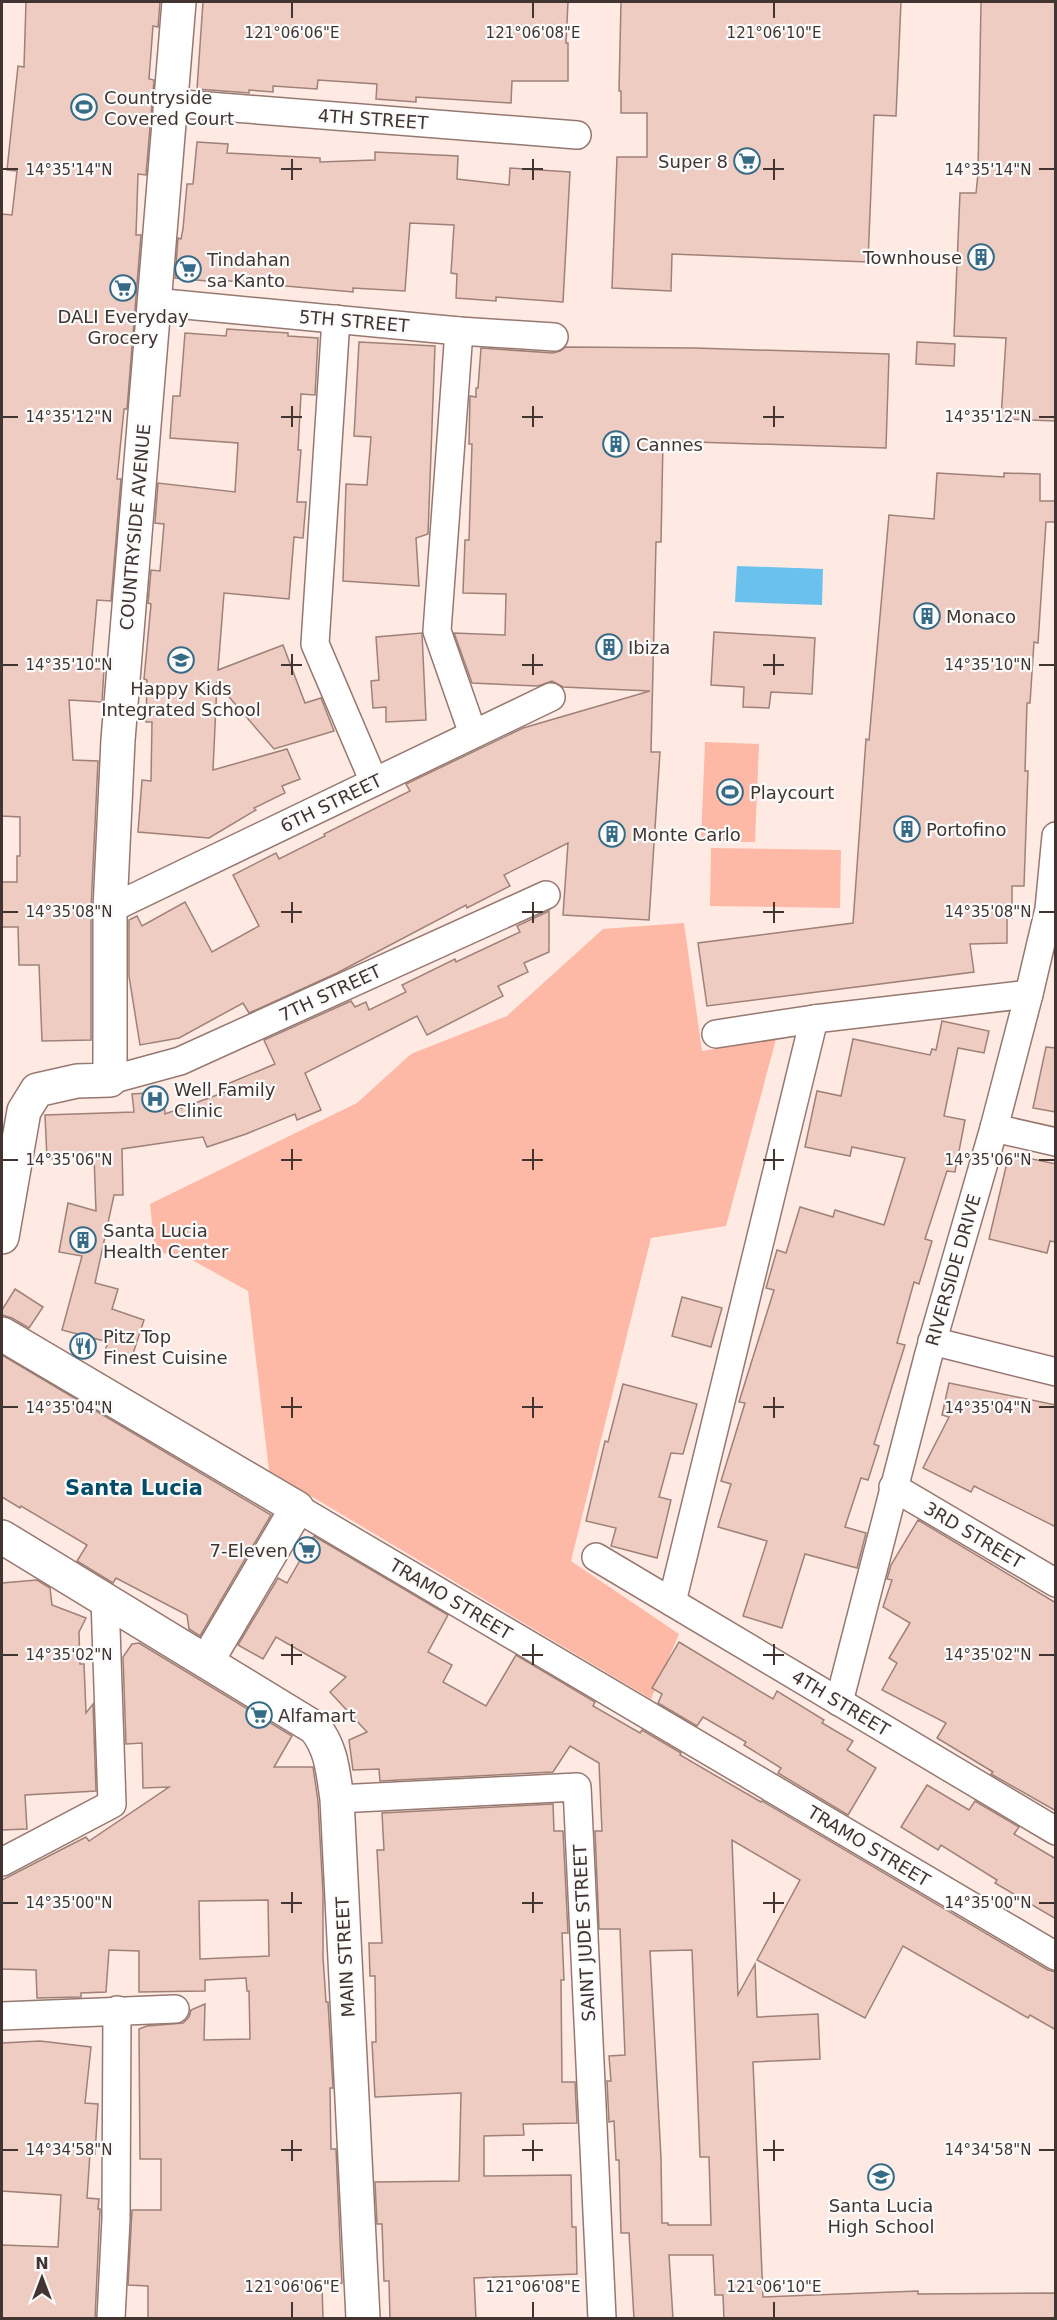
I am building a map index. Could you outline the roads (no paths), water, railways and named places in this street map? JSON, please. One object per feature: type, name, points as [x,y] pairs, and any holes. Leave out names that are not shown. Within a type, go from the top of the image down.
[{"type":"street","name":"COUNTRYSIDE AVENUE","points":[[110,1080],[110,909],[118,740],[179,2]]},
{"type":"street","name":"4TH STREET","points":[[170,104],[577,135]]},
{"type":"street","name":"5TH STREET","points":[[154,302],[554,338]]},
{"type":"street","points":[[336,319],[315,644],[374,782]]},
{"type":"street","points":[[459,331],[437,631],[473,734]]},
{"type":"street","name":"6TH STREET","points":[[110,909],[551,697]]},
{"type":"street","name":"RIVERSIDE DRIVE","points":[[839,1702],[932,1341],[994,1128],[1052,910],[1056,836]]},
{"type":"street","name":"7TH STREET","points":[[110,1080],[180,1061],[546,895]]},
{"type":"street","points":[[716,1034],[814,1019],[1029,994]]},
{"type":"street","points":[[672,1602],[814,1019]]},
{"type":"street","points":[[2,1237],[24,1111],[37,1090],[77,1081],[110,1080]]},
{"type":"street","points":[[994,1128],[1056,1142]]},
{"type":"street","name":"TRAMO STREET","points":[[2,1334],[1056,1956]]},
{"type":"street","points":[[932,1341],[1056,1372]]},
{"type":"street","name":"3RD STREET","points":[[893,1487],[1056,1583]]},
{"type":"street","points":[[207,1661],[297,1508]]},
{"type":"street","name":"MAIN STREET","points":[[2,1537],[315,1728],[325,1740],[331,1758],[337,1799],[363,2319]]},
{"type":"street","name":"4TH STREET","points":[[596,1557],[1056,1831]]},
{"type":"street","points":[[2,1862],[112,1804],[105,1599]]},
{"type":"street","name":"SAINT JUDE STREET","points":[[337,1799],[577,1787],[602,2319]]},
{"type":"street","points":[[2,2016],[176,2009]]},
{"type":"street","points":[[111,2319],[116,2219],[117,2010]]},
{"type":"water","points":[[737,566],[823,569],[822,605],[735,602]]},
{"type":"place","name":"Countryside Covered Court","points":[[84,107]]},
{"type":"place","name":"Super 8","points":[[747,161]]},
{"type":"place","name":"Townhouse","points":[[981,257]]},
{"type":"place","name":"Tindahan sa Kanto","points":[[188,269]]},
{"type":"place","name":"DALI Everyday Grocery","points":[[123,288]]},
{"type":"place","name":"Cannes","points":[[616,444]]},
{"type":"place","name":"Monaco","points":[[927,616]]},
{"type":"place","name":"Ibiza","points":[[609,647]]},
{"type":"place","name":"Happy Kids Integrated School","points":[[181,660]]},
{"type":"place","name":"Playcourt","points":[[730,792]]},
{"type":"place","name":"Portofino","points":[[907,829]]},
{"type":"place","name":"Monte Carlo","points":[[612,834]]},
{"type":"place","name":"Well Family Clinic","points":[[155,1099]]},
{"type":"place","name":"Santa Lucia Health Center","points":[[83,1240]]},
{"type":"place","name":"Pitz Top Finest Cuisine","points":[[83,1346]]},
{"type":"place","name":"7-Eleven","points":[[307,1550]]},
{"type":"place","name":"Alfamart","points":[[259,1715]]},
{"type":"place","name":"Santa Lucia High School","points":[[881,2177]]},
{"type":"district","name":"Santa Lucia","points":[[134,1488]]}]
